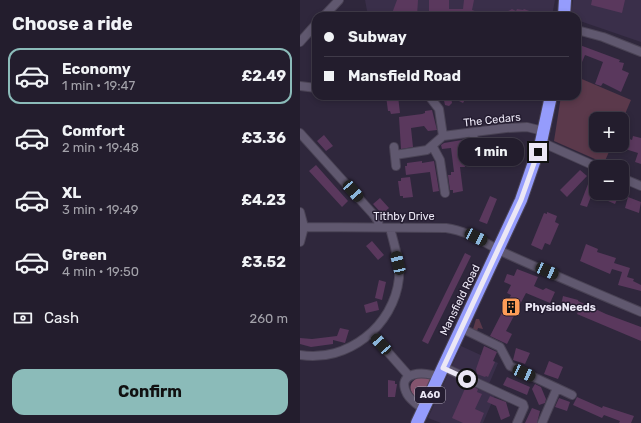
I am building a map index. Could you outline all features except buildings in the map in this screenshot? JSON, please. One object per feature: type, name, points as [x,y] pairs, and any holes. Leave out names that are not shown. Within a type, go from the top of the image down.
[{"type":"highway","points":[[564,12],[565,0]]},
{"type":"highway","name":"Mansfield Road","points":[[417,423],[521,200],[542,136],[550,100]]},
{"type":"street","points":[[328,12],[339,0]]},
{"type":"street","points":[[300,40],[312,28]]},
{"type":"street","points":[[581,31],[603,37],[641,52]]},
{"type":"street","points":[[300,86],[312,88]]},
{"type":"street","points":[[396,166],[394,151],[419,153],[433,147],[443,136],[439,109],[432,100]]},
{"type":"street","name":"The Cedars","points":[[443,136],[519,128],[542,136],[589,162]]},
{"type":"street","points":[[300,133],[373,214],[378,220],[379,227]]},
{"type":"street","points":[[473,133],[477,161]]},
{"type":"street","points":[[433,147],[440,160],[446,193]]},
{"type":"street","points":[[629,181],[641,186]]},
{"type":"street","points":[[300,212],[304,227],[300,242]]},
{"type":"street","name":"Tithby Drive","points":[[304,227],[458,229],[499,249],[641,312]]},
{"type":"street","points":[[300,355],[313,358],[338,353],[372,334],[389,309],[396,295],[399,278],[398,263],[390,228]]},
{"type":"street","points":[[461,328],[500,347],[510,366],[572,395]]},
{"type":"street","points":[[372,334],[409,376]]},
{"type":"street","points":[[423,409],[413,401],[406,392],[405,385],[409,376],[418,372],[441,372],[523,404],[524,407],[517,423]]},
{"type":"street","points":[[542,423],[559,389],[566,381]]},
{"type":"shaded area","points":[[365,0],[555,0],[553,12],[367,12]]},
{"type":"shaded area","points":[[573,0],[641,0],[641,42],[581,21],[581,12],[572,12]]},
{"type":"shaded area","points":[[581,79],[631,100],[626,112],[589,112],[589,152],[609,152],[605,160],[597,160],[554,141],[560,100],[581,100]]},
{"type":"shaded area","points":[[476,319],[479,319],[483,329],[478,328],[477,331],[473,329]]},
{"type":"shaded area","points":[[461,346],[498,363],[489,384],[498,388],[483,423],[441,423],[428,418]]},
{"type":"shaded area","points":[[419,377],[432,379],[421,402],[414,396],[411,389],[412,383]]},
{"type":"place","name":"PhysioNeeds","points":[[511,307]]},
{"type":"route","points":[[467,379],[443,368],[521,200],[538,152]]}]
